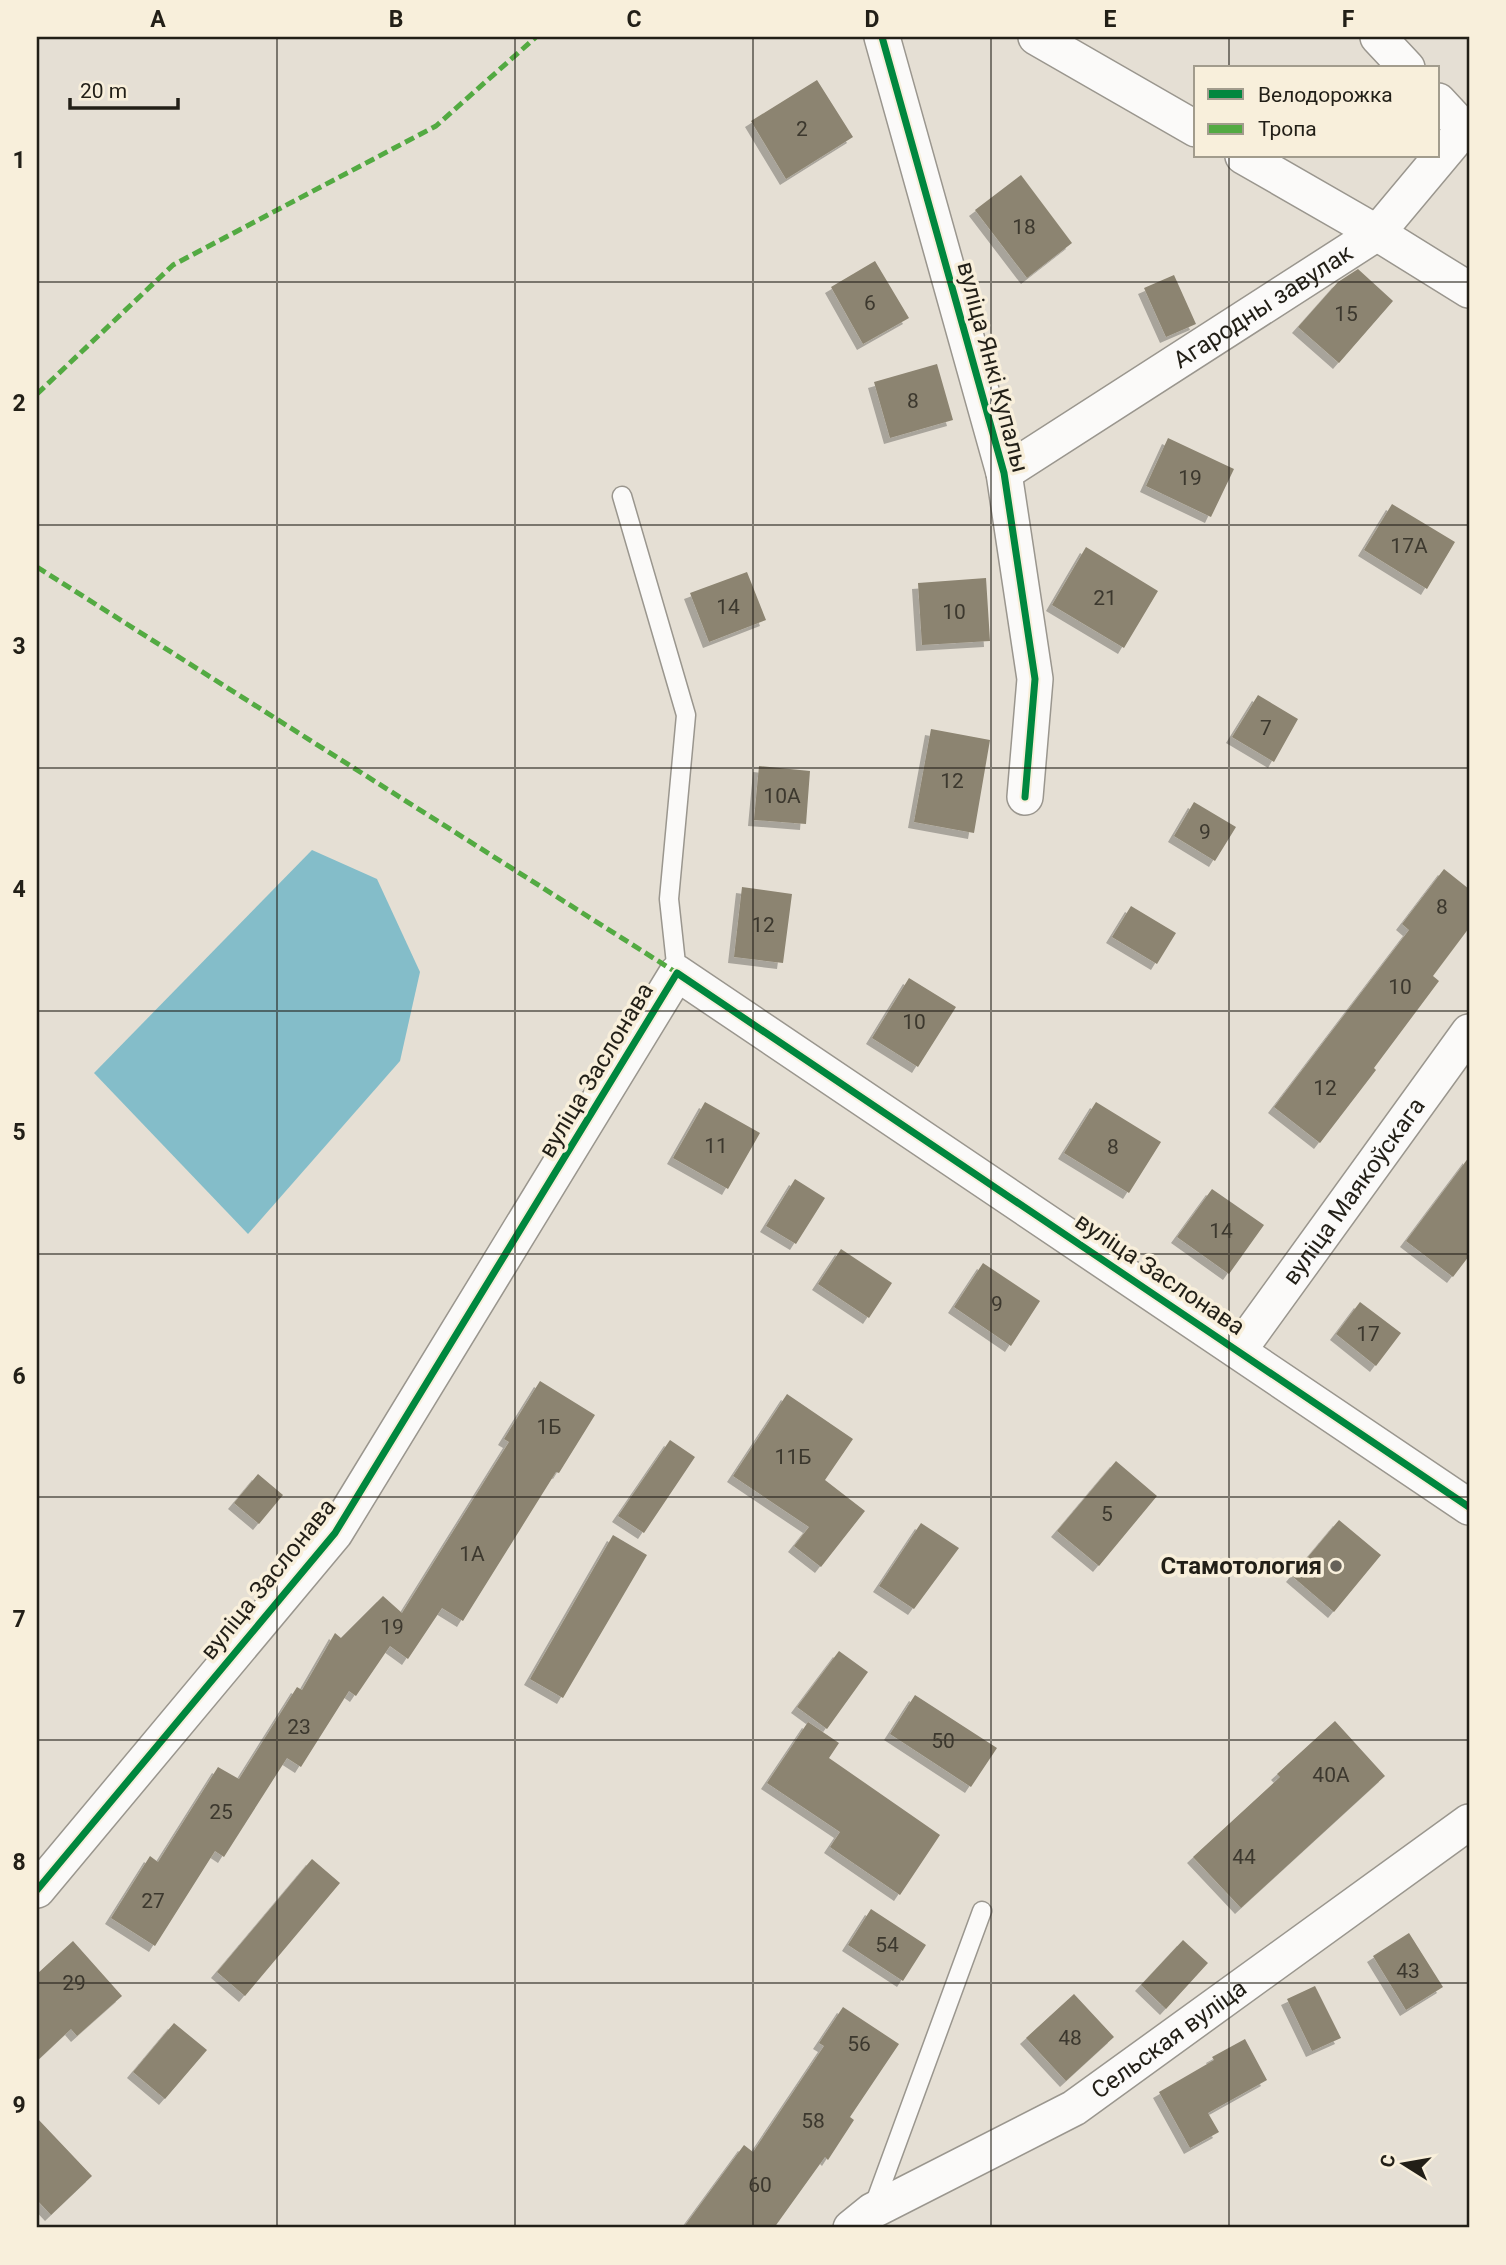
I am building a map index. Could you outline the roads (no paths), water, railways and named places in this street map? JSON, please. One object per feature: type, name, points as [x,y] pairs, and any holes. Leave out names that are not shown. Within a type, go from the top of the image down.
[{"type":"street","name":"вуліца Янкі Купалы","points":[[881,37],[1004,472],[1035,679],[1025,797]]},
{"type":"street","points":[[1036,37],[1194,128]]},
{"type":"street","points":[[1378,37],[1405,66]]},
{"type":"street","name":"Агародны завулак","points":[[1440,103],[1464,129],[1440,158]]},
{"type":"street","points":[[1246,158],[1469,290]]},
{"type":"street","name":"Агародны завулак","points":[[1004,472],[1377,233],[1440,158]]},
{"type":"street","name":"вуліца Заслонава","points":[[37,1890],[335,1533],[677,973],[1469,1507]]},
{"type":"street","name":"вуліца Маякоўскага","points":[[1238,1350],[1469,1032]]},
{"type":"street","name":"Сельская вуліца","points":[[862,2220],[1074,2108],[1469,1822]]},
{"type":"lane","points":[[622,496],[686,715],[669,900],[677,973]]},
{"type":"lane","points":[[862,2220],[982,1910]]},
{"type":"water","points":[[312,850],[377,879],[420,972],[400,1061],[248,1234],[94,1073]]},
{"type":"place","name":"Стамотология","points":[[1336,1566]]}]
